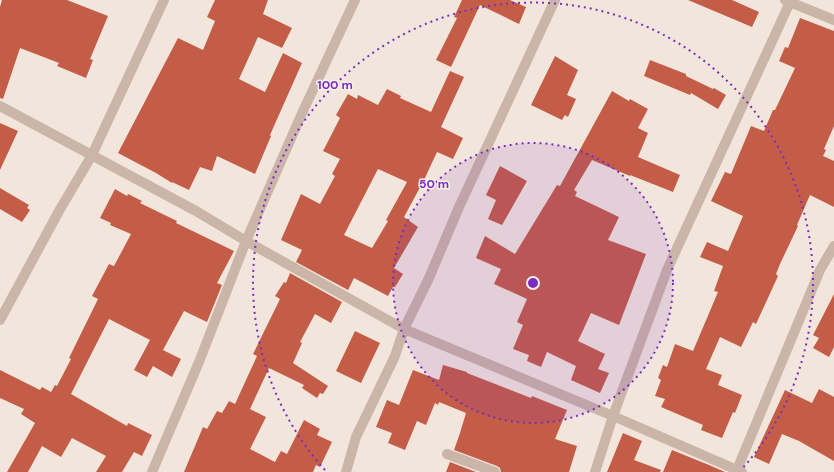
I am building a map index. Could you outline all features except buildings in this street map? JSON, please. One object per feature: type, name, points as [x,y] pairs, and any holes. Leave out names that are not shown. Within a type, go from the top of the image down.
[{"type":"street","points":[[0,320],[59,211],[92,155],[164,0]]},
{"type":"street","points":[[152,472],[199,362],[246,241],[303,111],[355,0]]},
{"type":"street","points":[[346,472],[356,437],[395,356],[404,329],[429,278],[459,206],[555,0]]},
{"type":"street","points":[[595,472],[613,416],[667,270],[789,1],[834,20]]},
{"type":"street","points":[[0,106],[196,211],[246,241],[404,329],[613,416],[738,471],[820,270],[834,246]]},
{"type":"street","points":[[447,454],[495,472]]}]
